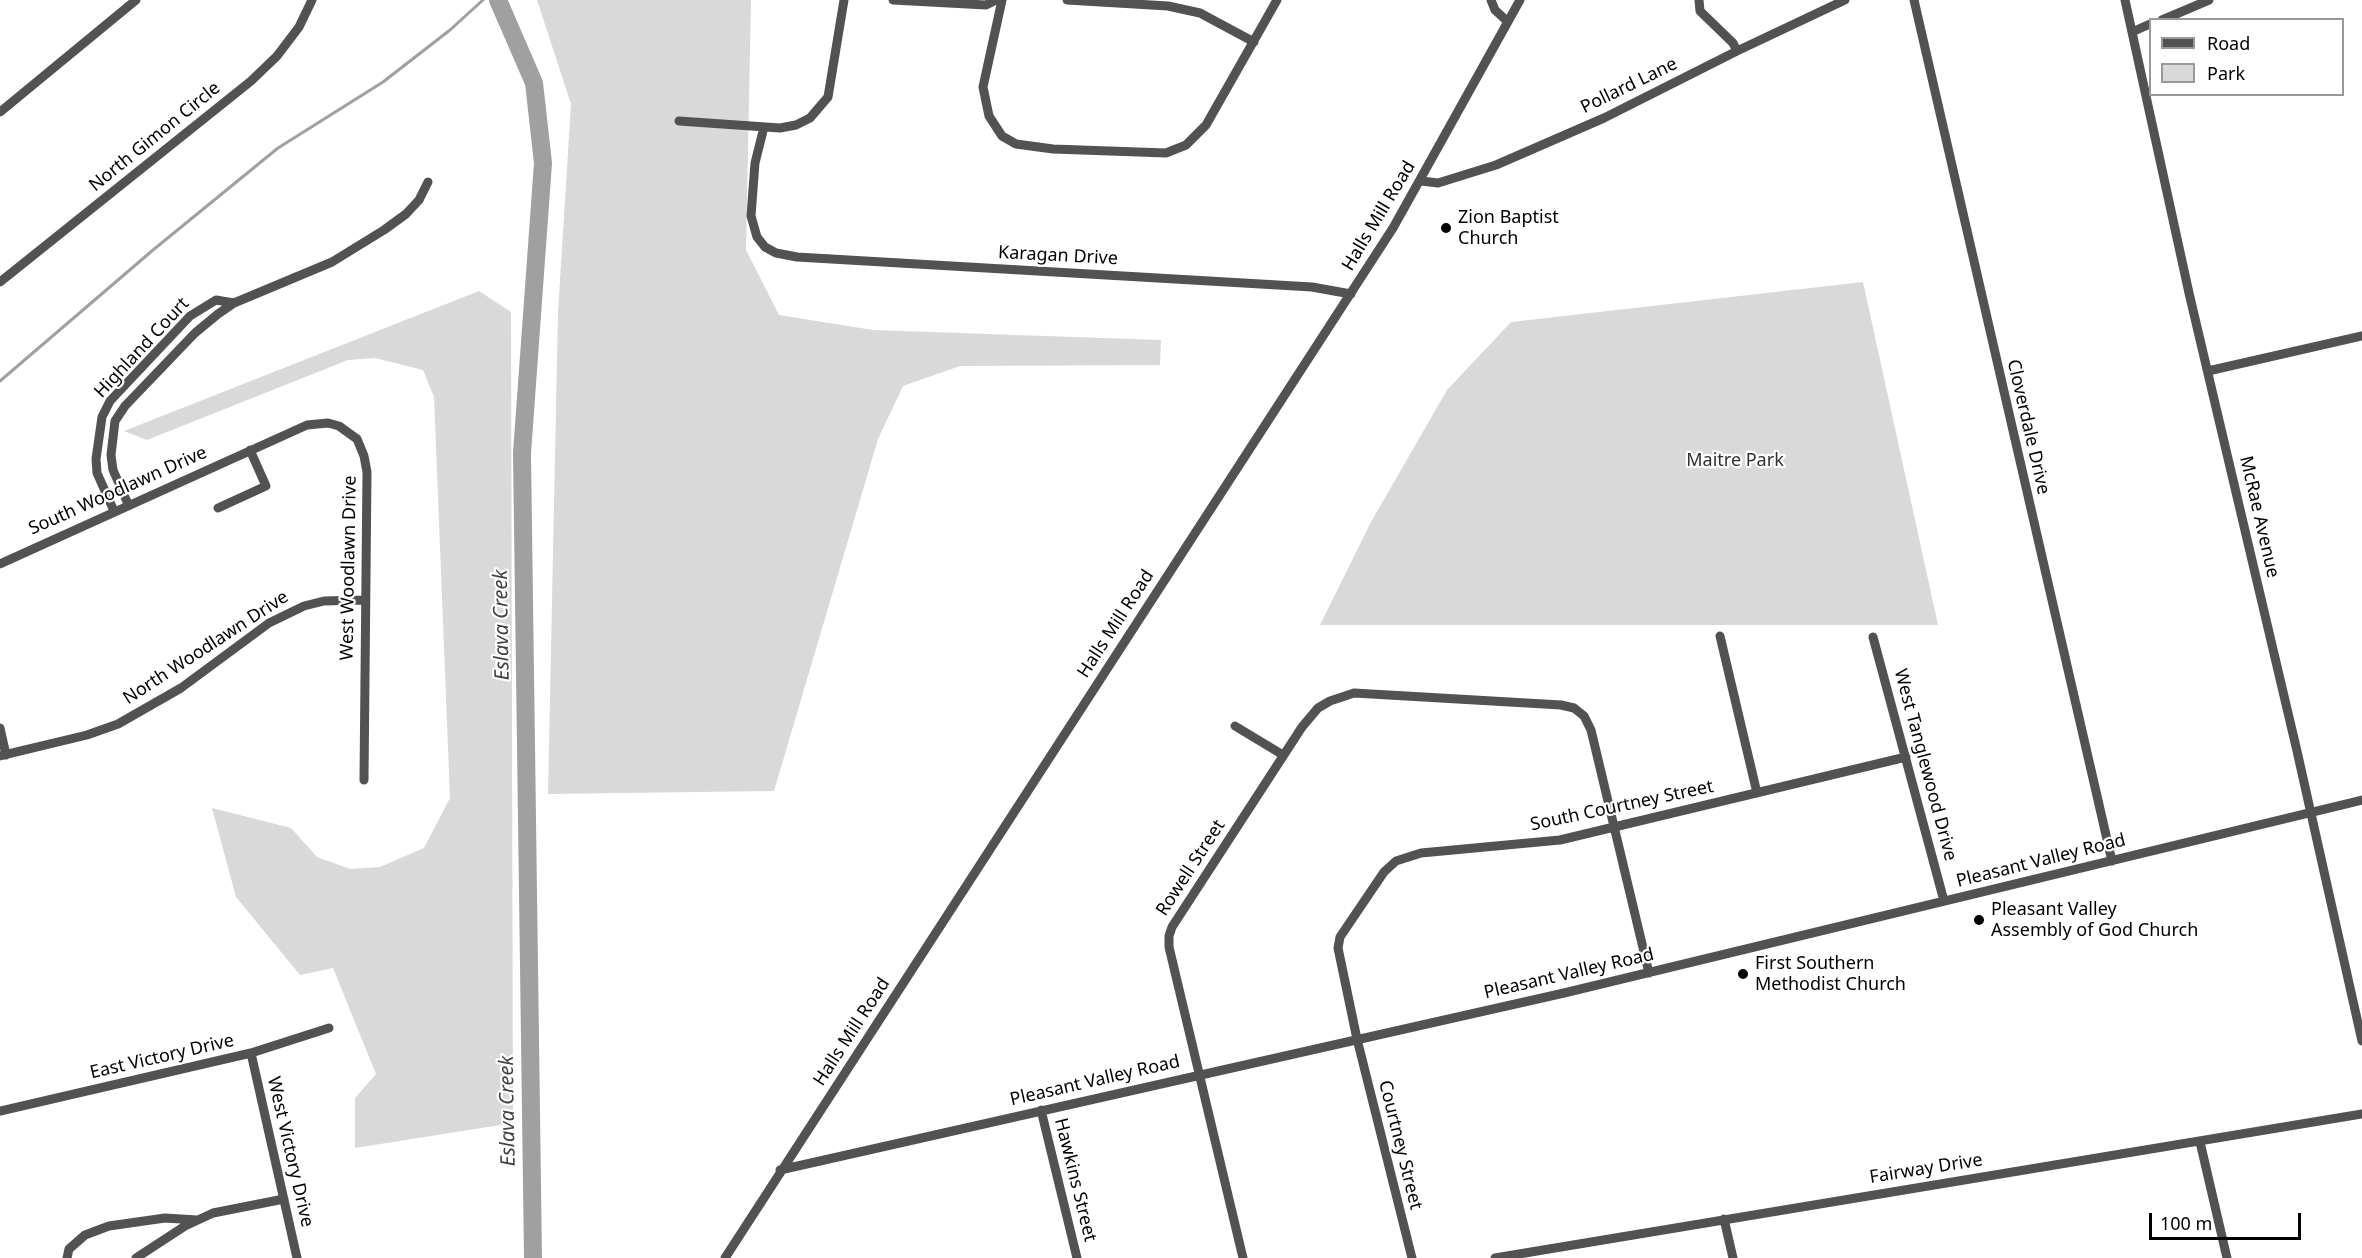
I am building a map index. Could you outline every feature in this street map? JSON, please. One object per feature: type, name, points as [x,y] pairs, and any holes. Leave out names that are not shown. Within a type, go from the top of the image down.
[{"type":"street","points":[[0,112],[136,0]]},
{"type":"street","name":"North Gimon Circle","points":[[0,282],[251,81],[277,56],[299,27],[312,0]]},
{"type":"street","points":[[679,121],[764,127],[796,125],[810,118],[828,97],[844,0]]},
{"type":"street","points":[[893,0],[986,5],[996,0]]},
{"type":"street","points":[[1002,0],[983,87],[987,108],[995,127],[1002,136],[1016,144],[1053,149],[1166,153],[1177,151],[1206,125],[1277,0]]},
{"type":"street","points":[[1066,0],[1168,6],[1200,13],[1254,42]]},
{"type":"street","points":[[1491,0],[1495,10],[1508,22]]},
{"type":"street","name":"Halls Mill Road","points":[[725,1258],[1351,294],[1421,181],[1520,0]]},
{"type":"street","points":[[1699,0],[1700,11],[1733,43],[1737,51]]},
{"type":"street","name":"Pollard Lane","points":[[1421,181],[1438,183],[1496,165],[1604,118],[1845,0]]},
{"type":"street","name":"Cloverdale Drive","points":[[1914,0],[2112,861]]},
{"type":"street","name":"McRae Avenue","points":[[2125,0],[2362,1041]]},
{"type":"street","points":[[2167,18],[2208,0]]},
{"type":"street","points":[[2132,32],[2149,25]]},
{"type":"street","name":"Karagan Drive","points":[[764,127],[753,182],[751,216],[757,237],[765,247],[776,253],[797,258],[1312,287],[1351,294]]},
{"type":"street","name":"Highland Court","points":[[128,504],[113,470],[111,454],[115,421],[125,406],[195,333],[234,303],[332,262],[384,230],[406,214],[419,200],[428,182]]},
{"type":"street","name":"Highland Court","points":[[114,511],[98,473],[96,459],[102,417],[110,401],[190,316],[216,300],[234,303]]},
{"type":"street","points":[[2208,371],[2362,336]]},
{"type":"street","name":"West Woodlawn Drive","points":[[250,450],[307,425],[328,423],[339,426],[357,439],[364,456],[367,472],[364,780]]},
{"type":"street","points":[[218,508],[266,486],[250,450]]},
{"type":"street","name":"South Woodlawn Drive","points":[[0,564],[250,450]]},
{"type":"street","name":"North Woodlawn Drive","points":[[3,755],[87,735],[118,724],[181,687],[269,623],[304,606],[324,601],[364,600]]},
{"type":"street","points":[[1720,636],[1757,793]]},
{"type":"street","name":"West Tanglewood Drive","points":[[1873,637],[1944,901]]},
{"type":"street","name":"Rowell Street","points":[[1243,1258],[1169,947],[1172,927],[1283,755],[1318,708],[1330,701],[1354,693],[1561,705],[1575,708],[1584,716],[1591,730],[1649,973]]},
{"type":"street","points":[[1235,726],[1283,755]]},
{"type":"street","points":[[0,728],[3,755]]},
{"type":"street","name":"South Courtney Street","points":[[1357,1039],[1339,961],[1340,938],[1384,872],[1396,861],[1421,854],[1560,840],[1906,757]]},
{"type":"street","name":"Pleasant Valley Road","points":[[780,1170],[1649,973],[2362,800]]},
{"type":"street","name":"East Victory Drive","points":[[0,1111],[251,1053],[329,1028]]},
{"type":"street","name":"Courtney Street","points":[[1357,1039],[1412,1258]]},
{"type":"street","name":"West Victory Drive","points":[[251,1053],[297,1258]]},
{"type":"street","name":"Hawkins Street","points":[[1041,1110],[1077,1258]]},
{"type":"street","name":"Fairway Drive","points":[[1495,1258],[2362,1114]]},
{"type":"street","points":[[2200,1142],[2227,1258]]},
{"type":"street","points":[[136,1258],[213,1213],[284,1199]]},
{"type":"street","points":[[66,1258],[69,1249],[85,1235],[109,1226],[165,1218],[198,1220]]},
{"type":"street","points":[[1724,1219],[1732,1258]]},
{"type":"green space","points":[[537,0],[751,0],[746,250],[779,315],[873,330],[1161,340],[1160,365],[960,366],[903,386],[878,439],[774,791],[548,794],[558,312],[571,104]]},
{"type":"green space","name":"Maitre Park","points":[[1863,282],[1938,625],[1320,625],[1371,522],[1447,390],[1511,322]]},
{"type":"green space","points":[[479,291],[511,312],[513,1123],[355,1148],[355,1098],[376,1074],[333,968],[300,975],[236,897],[212,808],[291,828],[317,857],[350,869],[380,867],[424,848],[450,798],[434,397],[423,370],[375,358],[348,360],[147,440],[124,431]]},
{"type":"waterway","points":[[0,381],[153,250],[278,148],[383,82],[450,30],[483,0]]},
{"type":"waterway","name":"Eslava Creek","points":[[498,0],[534,83],[543,163],[522,453],[533,1258]]},
{"type":"place","name":"Zion Baptist Church","points":[[1446,228]]},
{"type":"place","name":"Pleasant Valley Assembly of God Church","points":[[1979,920]]},
{"type":"place","name":"First Southern Methodist Church","points":[[1743,974]]}]
